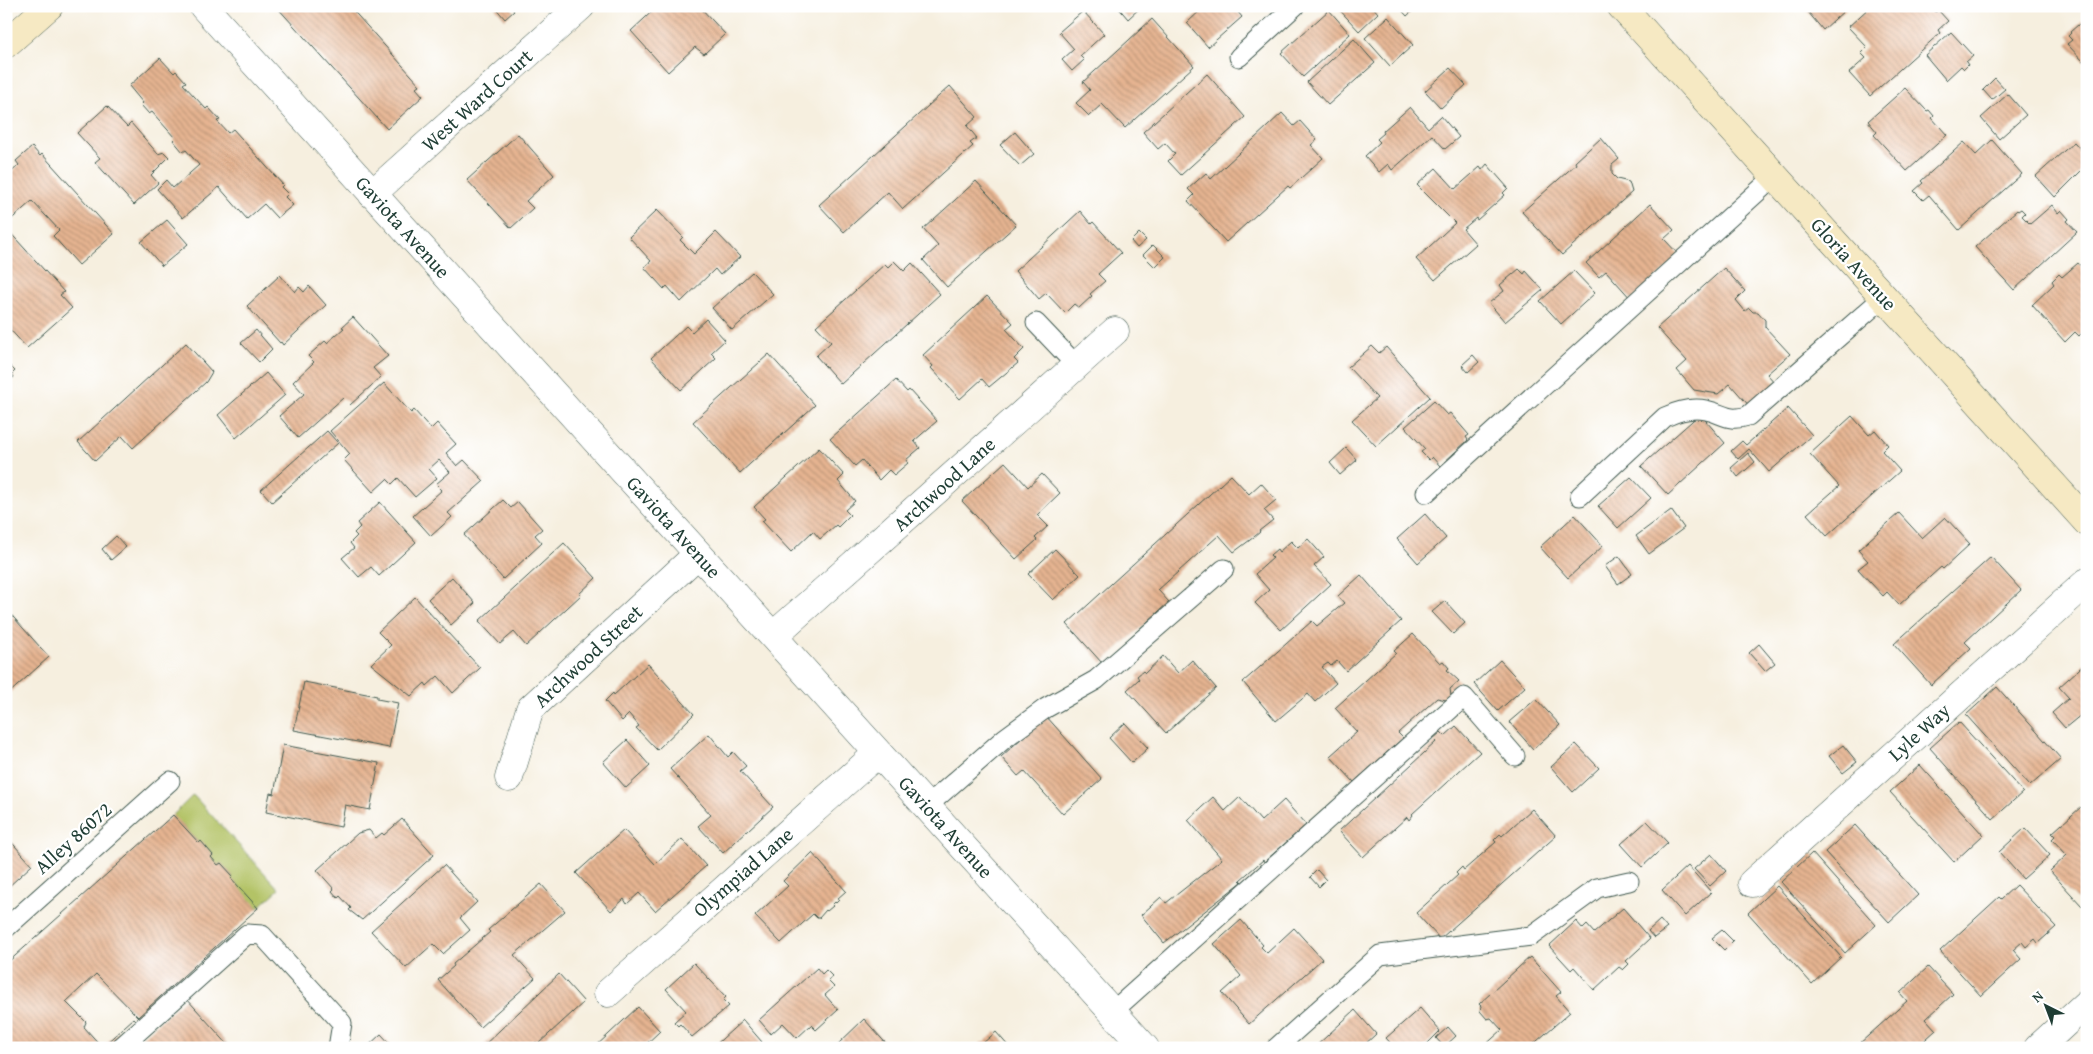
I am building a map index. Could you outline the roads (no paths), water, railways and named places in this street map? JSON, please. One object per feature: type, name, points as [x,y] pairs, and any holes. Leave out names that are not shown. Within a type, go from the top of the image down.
[{"type":"street","points":[[6,44],[49,6]]},
{"type":"street","name":"Gaviota Avenue","points":[[203,6],[1145,1048]]},
{"type":"street","name":"West Ward Court","points":[[372,194],[581,6]]},
{"type":"street","name":"Gloria Avenue","points":[[1621,6],[2087,522]]},
{"type":"street","name":"Archwood Lane","points":[[773,636],[1115,332]]},
{"type":"street","name":"Archwood Street","points":[[509,778],[530,709],[698,554]]},
{"type":"street","name":"Lyle Way","points":[[1752,883],[2087,582]]},
{"type":"street","name":"Olympiad Lane","points":[[608,993],[878,753]]},
{"type":"street","points":[[2038,1048],[2087,1003]]},
{"type":"lane","points":[[1239,57],[1295,6]]},
{"type":"lane","points":[[1426,493],[1775,176]]},
{"type":"lane","points":[[1580,496],[1665,417],[1680,410],[1706,410],[1734,420],[1748,416],[1884,296]]},
{"type":"lane","points":[[1036,323],[1076,366]]},
{"type":"lane","points":[[927,806],[1005,738],[1046,708],[1096,680],[1224,569]]},
{"type":"lane","points":[[1113,1011],[1464,697],[1515,756]]},
{"type":"lane","name":"Alley 86072","points":[[6,928],[170,781]]},
{"type":"lane","points":[[1276,1048],[1380,956],[1531,936],[1597,888],[1629,881]]},
{"type":"lane","points":[[120,1048],[247,934],[262,935],[342,1023],[338,1048]]}]
